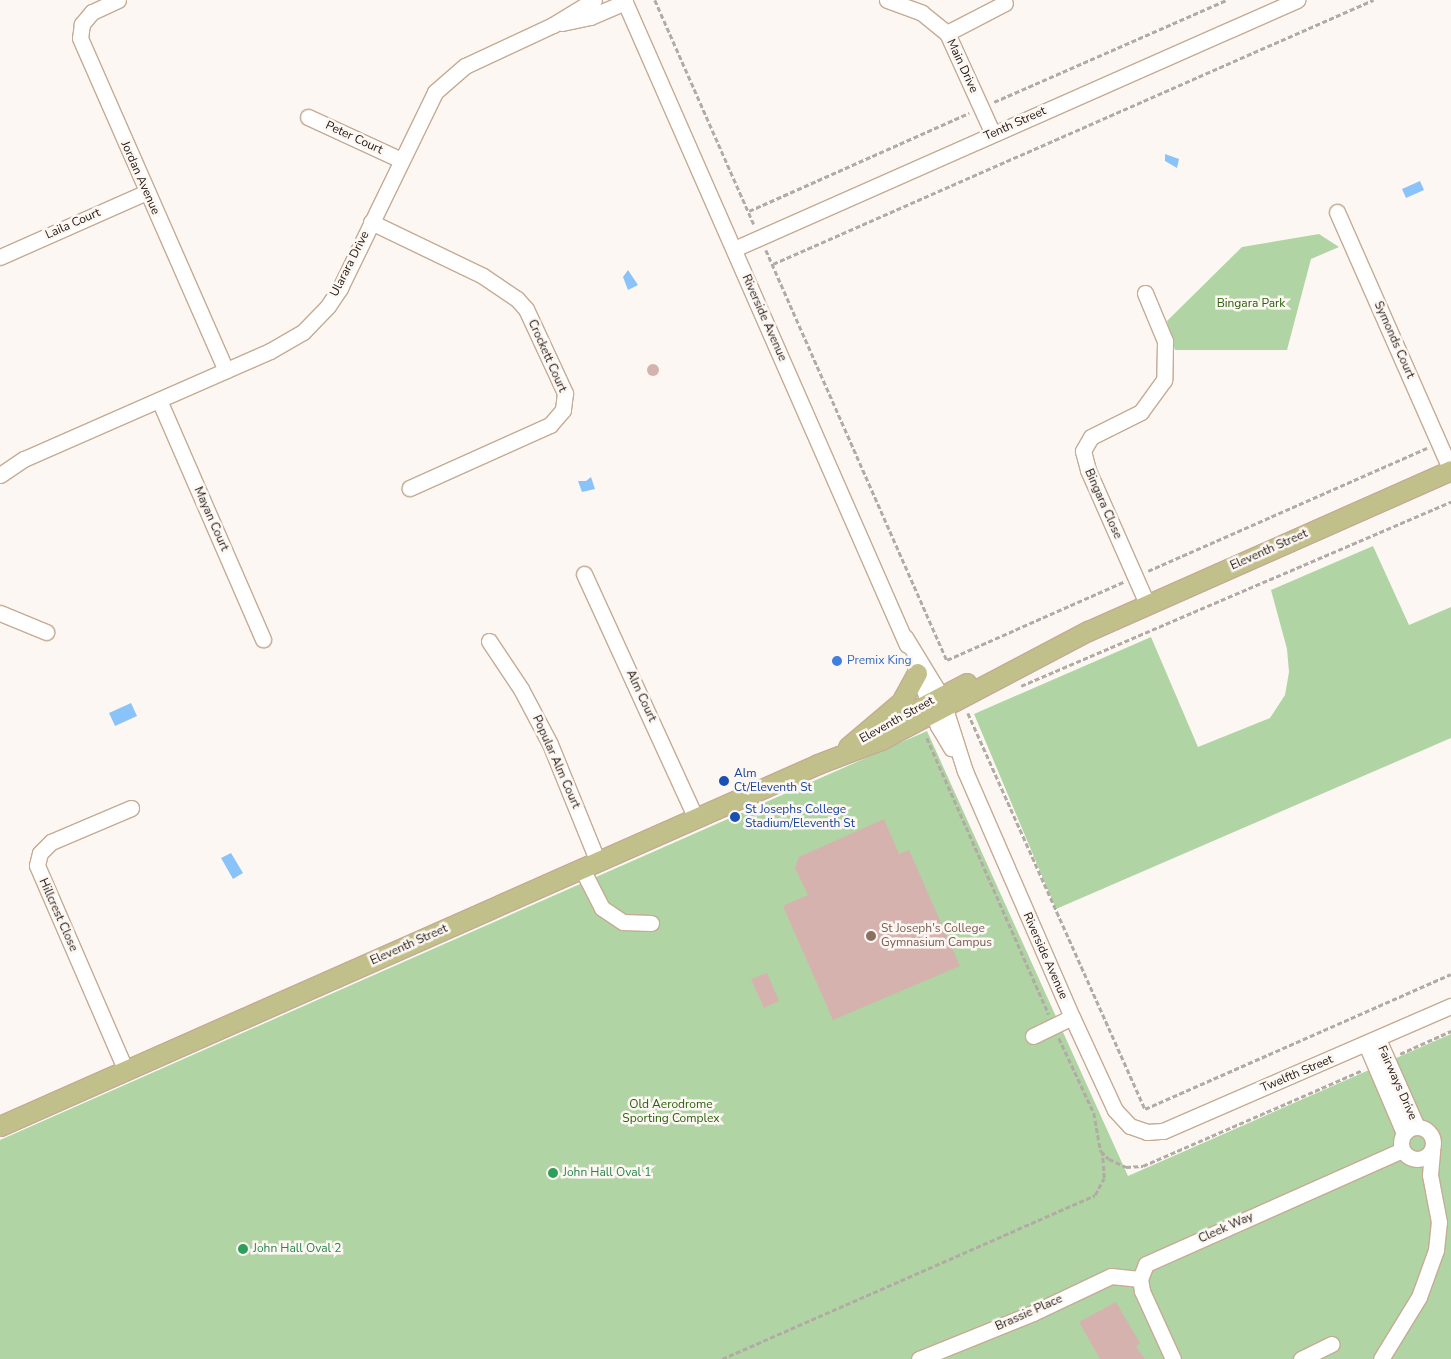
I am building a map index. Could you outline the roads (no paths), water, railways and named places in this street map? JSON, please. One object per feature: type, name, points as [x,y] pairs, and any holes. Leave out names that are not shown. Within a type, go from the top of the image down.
[{"type":"main road","name":"Eleventh Street","points":[[0,1126],[818,764],[881,740],[1088,631],[1451,470]]},
{"type":"main road","points":[[848,747],[901,702],[917,673]]},
{"type":"main road","name":"Eleventh Street","points":[[818,764],[848,747],[940,708]]},
{"type":"street","name":"Jordan Avenue","points":[[118,0],[92,12],[82,24],[80,38],[226,370]]},
{"type":"street","name":"Ularara Drive","points":[[0,474],[24,459],[288,342],[315,322],[340,288],[425,110],[449,77],[481,57],[553,25],[594,0]]},
{"type":"street","name":"Main Drive","points":[[887,0],[922,13],[947,33],[993,134]]},
{"type":"street","name":"Tenth Street","points":[[734,249],[1297,0]]},
{"type":"street","name":"Ularara Drive","points":[[553,25],[590,17],[624,1]]},
{"type":"street","name":"Riverside Avenue","points":[[624,1],[905,637],[940,708],[964,771],[1114,1110],[1130,1126],[1141,1131]]},
{"type":"street","points":[[947,33],[1005,3]]},
{"type":"street","name":"Peter Court","points":[[308,116],[401,160]]},
{"type":"street","name":"Laila Court","points":[[0,256],[147,192]]},
{"type":"street","name":"Symonds Court","points":[[1337,212],[1451,470]]},
{"type":"street","name":"Crockett Court","points":[[371,222],[483,276],[517,299],[526,309],[565,393],[563,410],[550,424],[410,488]]},
{"type":"street","name":"Bingara Close","points":[[1145,293],[1165,341],[1164,380],[1140,412],[1091,437],[1083,451],[1088,470],[1147,604]]},
{"type":"street","name":"Mayan Court","points":[[159,400],[264,639]]},
{"type":"street","name":"Alm Court","points":[[584,574],[696,819]]},
{"type":"street","points":[[0,612],[46,632]]},
{"type":"street","name":"Riverside Avenue","points":[[905,637],[917,673],[940,708]]},
{"type":"street","name":"Popular Alm Court","points":[[490,641],[521,688],[550,744],[590,865],[602,908],[624,922],[651,923]]},
{"type":"street","name":"Hillcrest Close","points":[[126,1071],[37,865],[40,853],[51,842],[131,808]]},
{"type":"street","name":"Twelfth Street","points":[[1141,1131],[1163,1131],[1451,1006]]},
{"type":"street","points":[[1033,1036],[1072,1017]]},
{"type":"street","name":"Fairways Drive","points":[[1372,1041],[1411,1130]]},
{"type":"street","points":[[1381,1359],[1419,1297],[1433,1263],[1438,1222],[1430,1175],[1431,1134],[1411,1130],[1408,1155],[1430,1175]]},
{"type":"street","name":"Cleek Way","points":[[1140,1279],[1151,1261],[1408,1155],[1424,1158],[1432,1150]]},
{"type":"street","name":"Brassie Place","points":[[919,1359],[1033,1313],[1111,1276],[1140,1279]]},
{"type":"street","points":[[1140,1279],[1173,1359]]},
{"type":"street","points":[[1301,1359],[1332,1344]]},
{"type":"water","points":[[1165,154],[1179,159],[1177,168],[1165,161]]},
{"type":"water","points":[[1420,181],[1424,190],[1406,198],[1402,189]]},
{"type":"water","points":[[628,270],[638,285],[628,290],[623,277]]},
{"type":"water","points":[[591,477],[595,489],[582,492],[578,481],[586,481]]},
{"type":"water","points":[[131,703],[137,716],[115,726],[109,713]]},
{"type":"water","points":[[231,853],[243,873],[233,879],[221,858]]},
{"type":"place","name":"Premix King","points":[[837,661]]},
{"type":"place","name":"Alm Ct/Eleventh St","points":[[724,781]]},
{"type":"place","name":"St Josephs College Stadium/Eleventh St","points":[[735,817]]},
{"type":"place","name":"St Joseph's College Gymnasium Campus","points":[[871,936]]},
{"type":"place","name":"John Hall Oval 1","points":[[553,1173]]},
{"type":"place","name":"John Hall Oval 2","points":[[243,1249]]},
{"type":"park label","name":"Bingara Park","points":[[1251,304]]},
{"type":"park label","name":"Old Aerodrome Sporting Complex","points":[[671,1112]]}]
